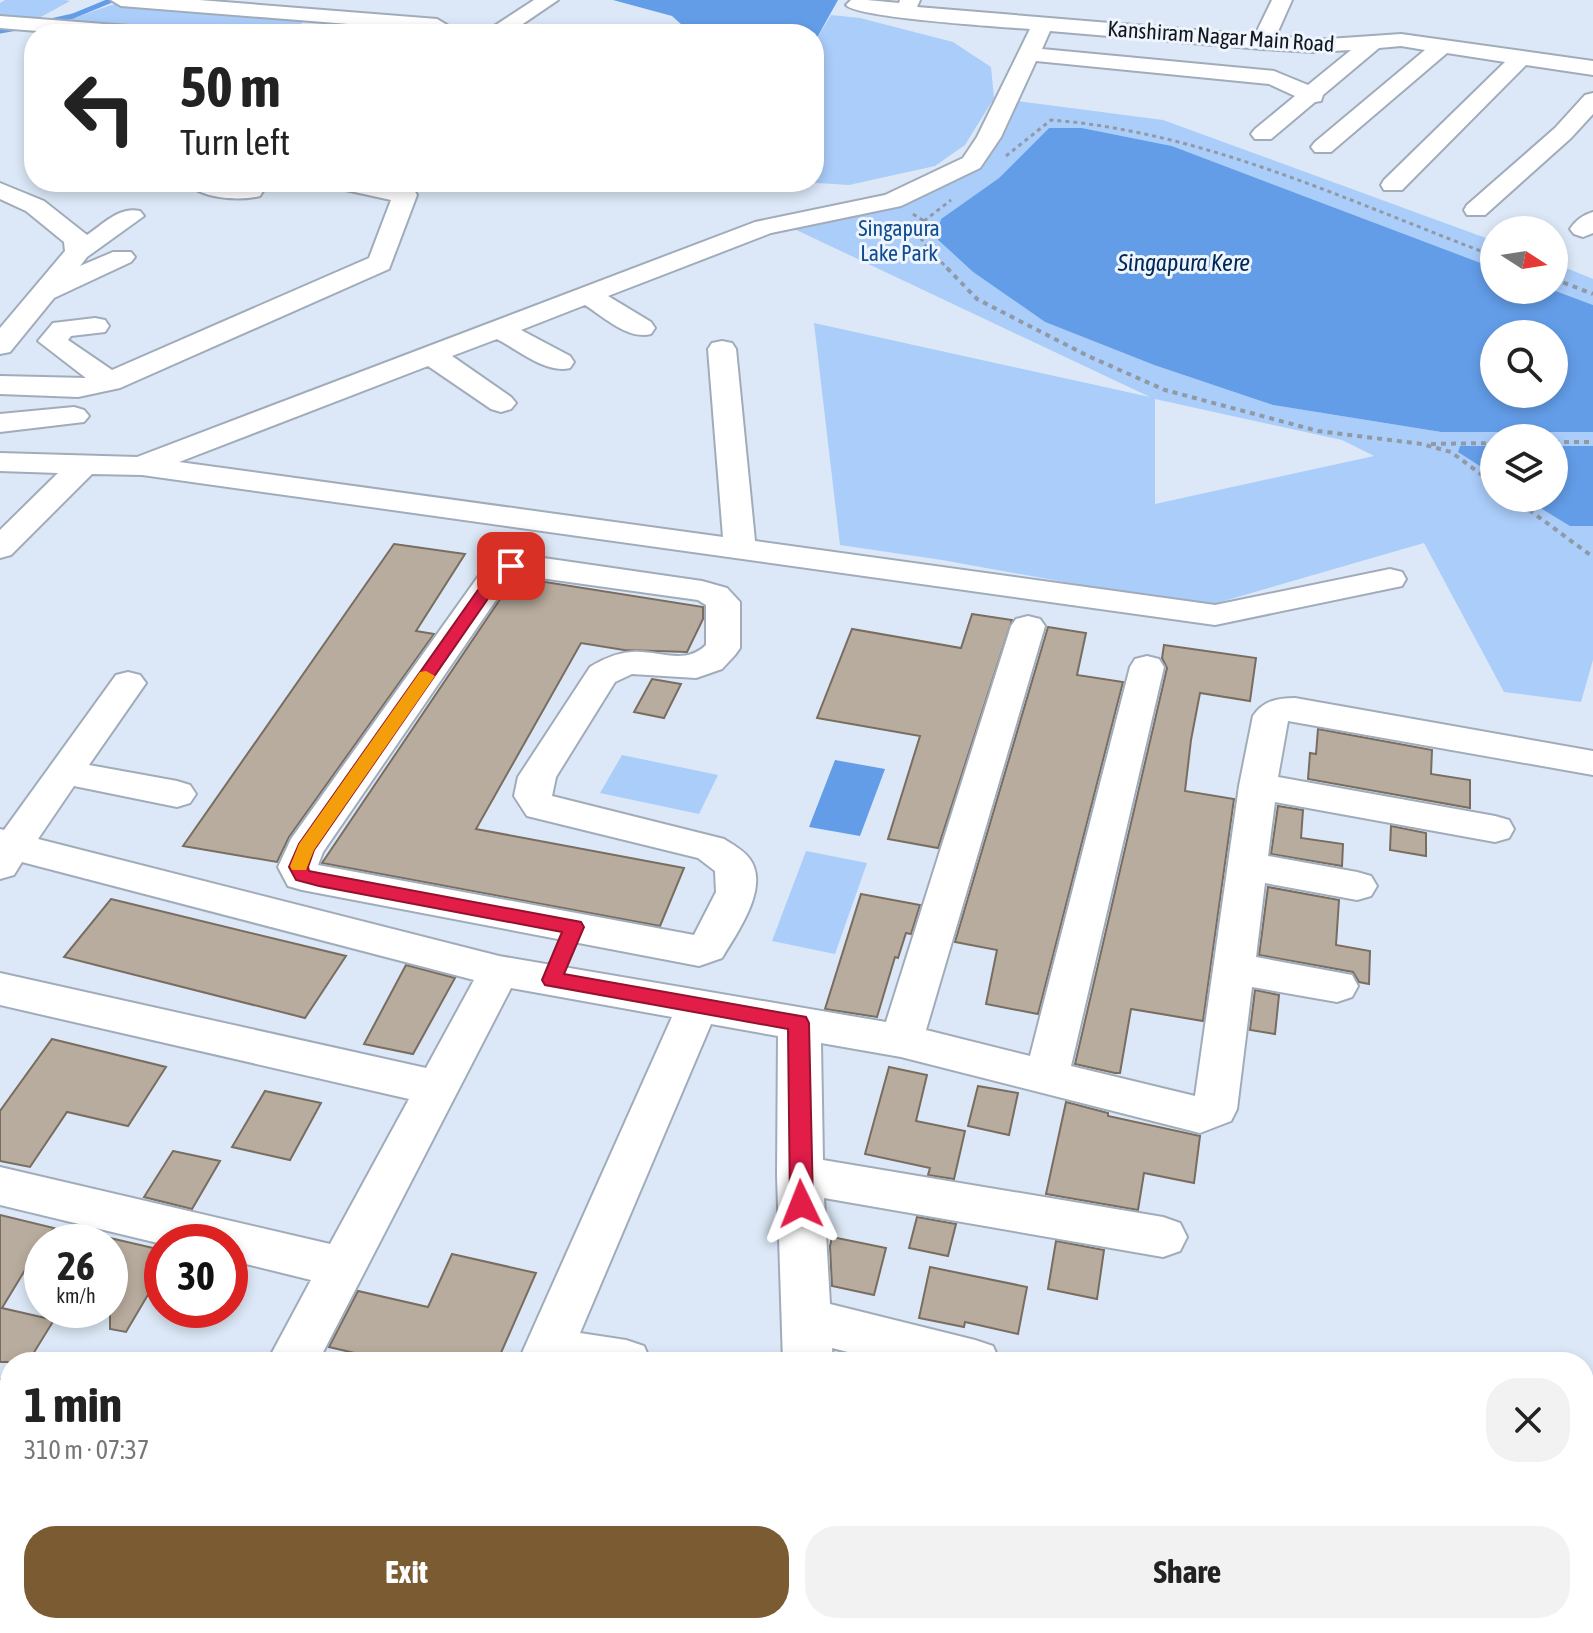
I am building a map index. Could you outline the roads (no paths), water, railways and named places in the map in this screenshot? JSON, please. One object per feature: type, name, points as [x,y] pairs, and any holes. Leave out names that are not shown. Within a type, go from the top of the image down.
[{"type":"street","points":[[121,0],[424,24]]},
{"type":"street","points":[[313,24],[339,0]]},
{"type":"street","points":[[509,24],[548,0]]},
{"type":"street","points":[[973,18],[988,0]]},
{"type":"street","points":[[1262,43],[1282,0]]},
{"type":"street","name":"Kanshiram Nagar Main Road","points":[[856,5],[908,5],[913,13],[1262,43],[1314,46],[1401,40],[1533,52],[1593,68]]},
{"type":"street","points":[[0,22],[26,24]]},
{"type":"street","points":[[142,466],[764,227],[892,201],[972,163],[1025,80],[1028,54],[1043,24]]},
{"type":"street","points":[[1139,32],[1165,77]]},
{"type":"street","points":[[1263,134],[1313,96],[1372,43]]},
{"type":"street","points":[[1323,147],[1444,45]]},
{"type":"street","points":[[1393,185],[1533,52]]},
{"type":"street","points":[[1028,54],[1165,77],[1274,78],[1313,96]]},
{"type":"street","points":[[1476,210],[1572,125],[1593,100]]},
{"type":"street","points":[[0,190],[35,206],[77,239],[78,252]]},
{"type":"street","points":[[0,385],[78,388],[110,382],[380,263],[405,195],[390,192]]},
{"type":"street","points":[[0,346],[78,252],[131,216]]},
{"type":"street","points":[[45,292],[122,257]]},
{"type":"street","points":[[585,294],[641,328]]},
{"type":"street","points":[[95,326],[63,329],[52,341],[110,382]]},
{"type":"street","points":[[497,328],[560,362]]},
{"type":"street","points":[[722,349],[740,550]]},
{"type":"street","points":[[430,354],[501,403]]},
{"type":"street","points":[[0,423],[74,416]]},
{"type":"street","points":[[0,462],[142,466],[1223,615],[1390,579]]},
{"type":"street","points":[[0,548],[84,464]]},
{"type":"street","points":[[523,565],[679,587],[715,595],[723,602],[723,648],[715,658],[705,666],[682,669],[630,662],[614,664],[602,675],[537,777],[533,796],[540,807],[710,848],[734,865],[736,892],[708,947],[699,951],[626,936],[319,880],[302,876],[298,867],[305,849],[497,574],[511,566],[523,565]]},
{"type":"street","points":[[901,1041],[1028,626]]},
{"type":"street","points":[[1046,1078],[1147,667]]},
{"type":"street","points":[[128,683],[4,851],[499,971],[901,1041],[1200,1115],[1215,1109],[1258,786],[1271,716],[1282,709],[1586,762]]},
{"type":"street","points":[[64,772],[177,794]]},
{"type":"street","points":[[1258,786],[1495,829]]},
{"type":"street","points":[[1247,866],[1357,886]]},
{"type":"street","points":[[552,980],[574,927]]},
{"type":"street","points":[[605,988],[626,936]]},
{"type":"street","points":[[1233,969],[1337,986]]},
{"type":"street","points":[[297,1352],[499,971]]},
{"type":"street","points":[[0,989],[438,1088]]},
{"type":"street","points":[[548,1352],[698,1005]]},
{"type":"street","points":[[799,1023],[800,1175],[807,1341],[895,1352]]},
{"type":"street","points":[[800,1175],[1163,1237]]},
{"type":"street","points":[[0,1186],[343,1267]]},
{"type":"water","points":[[613,0],[838,0],[824,25],[681,24],[672,16]]},
{"type":"water","name":"Singapura Kere","points":[[1049,128],[1082,128],[1172,146],[1480,263],[1480,304],[1568,304],[1568,296],[1593,305],[1593,432],[1568,432],[1568,424],[1480,424],[1480,432],[1441,432],[1273,405],[1154,365],[1045,322],[973,272],[936,238],[941,219],[999,178]]},
{"type":"water","points":[[1460,446],[1480,446],[1480,466],[1458,452]]},
{"type":"water","points":[[1568,446],[1593,446],[1593,526],[1570,526],[1547,512],[1568,512]]},
{"type":"water","points":[[835,760],[885,769],[860,836],[809,827]]},
{"type":"waterway","points":[[51,21],[73,16],[112,0]]},
{"type":"waterway","points":[[0,31],[17,28]]},
{"type":"park label","name":"Singapura Lake Park","points":[[899,240]]}]
